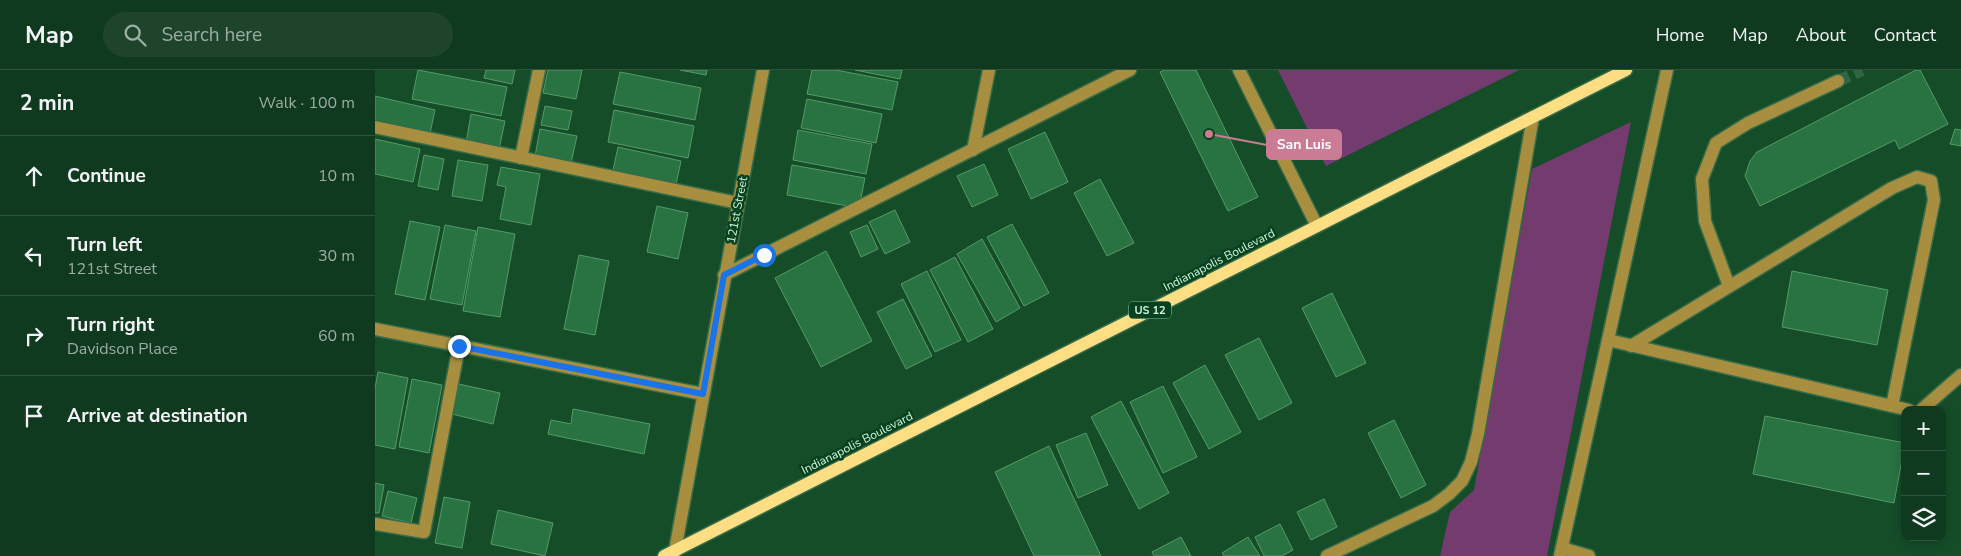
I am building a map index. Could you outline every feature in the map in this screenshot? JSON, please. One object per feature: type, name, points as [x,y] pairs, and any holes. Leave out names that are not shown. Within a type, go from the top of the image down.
[{"type":"main road","name":"Indianapolis Boulevard","points":[[671,554],[1626,70]]},
{"type":"street","points":[[521,158],[539,70]]},
{"type":"street","name":"121st Street","points":[[671,554],[703,394],[763,70]]},
{"type":"street","points":[[973,150],[989,70]]},
{"type":"street","points":[[724,275],[1131,70]]},
{"type":"street","points":[[1239,70],[1317,226]]},
{"type":"street","points":[[1589,556],[1561,552],[1667,70]]},
{"type":"street","points":[[1729,286],[1705,221],[1702,179],[1716,143],[1747,123],[1838,81]]},
{"type":"street","points":[[1327,556],[1433,506],[1462,481],[1471,462],[1479,434],[1533,117]]},
{"type":"street","points":[[375,127],[738,203]]},
{"type":"street","points":[[1631,346],[1892,188],[1917,177],[1931,181],[1934,200],[1892,406]]},
{"type":"street","points":[[375,329],[703,394]]},
{"type":"street","points":[[1608,340],[1901,408]]},
{"type":"street","points":[[375,524],[424,532],[459,346]]},
{"type":"street","points":[[1926,406],[1961,375]]},
{"type":"shaded area","points":[[1278,70],[1519,70],[1326,166]]},
{"type":"shaded area","points":[[1631,122],[1547,556],[1440,556],[1450,512],[1474,490],[1532,169]]},
{"type":"building","points":[[418,70],[507,87],[501,116],[412,99]]},
{"type":"building","points":[[486,70],[515,70],[512,84],[484,78]]},
{"type":"building","points":[[548,70],[582,70],[576,99],[543,93]]},
{"type":"building","points":[[680,70],[707,70],[706,75]]},
{"type":"building","points":[[812,70],[836,70],[898,82],[892,110],[807,94]]},
{"type":"building","points":[[855,70],[902,70],[900,79]]},
{"type":"building","points":[[1165,70],[1196,70],[1258,197],[1228,211],[1160,72]]},
{"type":"building","points":[[1916,70],[1920,70],[1948,124],[1899,149],[1895,140],[1760,206],[1745,176],[1750,161],[1757,152]]},
{"type":"building","points":[[620,72],[701,88],[695,120],[613,104]]},
{"type":"building","points":[[375,96],[435,110],[429,138],[375,125]]},
{"type":"building","points":[[807,99],[882,114],[876,143],[801,128]]},
{"type":"building","points":[[545,106],[572,111],[568,130],[541,125]]},
{"type":"building","points":[[614,110],[694,126],[688,158],[608,142]]},
{"type":"building","points":[[471,114],[505,121],[499,149],[466,143]]},
{"type":"building","points":[[540,129],[577,136],[571,163],[535,156]]},
{"type":"building","points":[[1955,129],[1961,130],[1961,146],[1950,144]]},
{"type":"building","points":[[798,130],[872,144],[866,174],[793,160]]},
{"type":"building","points":[[1045,132],[1068,182],[1031,199],[1008,149]]},
{"type":"building","points":[[375,139],[420,149],[413,182],[375,174]]},
{"type":"building","points":[[618,147],[681,161],[675,189],[612,175]]},
{"type":"building","points":[[424,155],[444,159],[438,190],[418,186]]},
{"type":"building","points":[[458,160],[488,165],[482,201],[452,196]]},
{"type":"building","points":[[984,164],[998,195],[972,207],[957,176]]},
{"type":"building","points":[[792,165],[865,178],[859,208],[787,195]]},
{"type":"building","points":[[501,167],[540,174],[531,225],[500,219],[506,187],[497,185]]},
{"type":"building","points":[[1100,179],[1134,243],[1107,256],[1074,193]]},
{"type":"building","points":[[657,206],[688,213],[678,259],[647,252]]},
{"type":"building","points":[[895,210],[910,242],[885,254],[869,222]]},
{"type":"building","points":[[410,221],[440,227],[425,300],[395,294]]},
{"type":"building","points":[[1012,224],[1049,293],[1024,306],[987,237]]},
{"type":"building","points":[[445,225],[476,231],[462,305],[430,299]]},
{"type":"building","points":[[867,225],[878,249],[861,257],[850,232]]},
{"type":"building","points":[[478,227],[515,234],[500,317],[463,311]]},
{"type":"building","points":[[982,239],[1020,308],[996,322],[957,254]]},
{"type":"building","points":[[826,251],[872,341],[821,367],[775,278]]},
{"type":"building","points":[[579,255],[609,261],[595,335],[564,329]]},
{"type":"building","points":[[955,257],[993,329],[968,342],[930,270]]},
{"type":"building","points":[[927,271],[961,340],[935,352],[901,284]]},
{"type":"building","points":[[1792,271],[1888,290],[1877,345],[1782,327]]},
{"type":"building","points":[[1332,293],[1366,363],[1336,377],[1302,308]]},
{"type":"building","points":[[903,299],[932,356],[906,369],[877,312]]},
{"type":"building","points":[[1259,338],[1292,403],[1259,420],[1225,355]]},
{"type":"building","points":[[1205,365],[1241,432],[1209,449],[1173,383]]},
{"type":"building","points":[[378,372],[408,378],[395,449],[375,445],[375,388]]},
{"type":"building","points":[[412,379],[442,385],[429,453],[399,447]]},
{"type":"building","points":[[459,384],[500,393],[493,424],[452,414]]},
{"type":"building","points":[[1163,386],[1197,457],[1163,473],[1130,402]]},
{"type":"building","points":[[1121,401],[1169,493],[1139,509],[1091,417]]},
{"type":"building","points":[[573,409],[650,424],[644,454],[548,434],[551,420],[571,424]]},
{"type":"building","points":[[1765,416],[1901,442],[1901,465],[1894,503],[1753,474]]},
{"type":"building","points":[[1394,420],[1426,485],[1401,498],[1368,433]]},
{"type":"building","points":[[1086,433],[1108,485],[1078,498],[1056,445]]},
{"type":"building","points":[[1049,446],[1101,556],[1034,556],[995,472]]},
{"type":"building","points":[[375,483],[384,485],[379,513],[375,513]]},
{"type":"building","points":[[388,491],[417,498],[411,523],[382,516]]},
{"type":"building","points":[[444,497],[470,502],[462,548],[435,543]]},
{"type":"building","points":[[1324,499],[1337,527],[1311,540],[1297,512]]},
{"type":"building","points":[[498,510],[553,523],[545,556],[491,544]]},
{"type":"building","points":[[1280,524],[1293,550],[1282,556],[1264,556],[1255,537]]},
{"type":"building","points":[[1181,537],[1191,556],[1154,556],[1152,552]]},
{"type":"building","points":[[1248,537],[1260,556],[1224,556],[1222,553]]},
{"type":"tunnel","points":[[1838,81],[1862,70]]},
{"type":"place","name":"San Luis","points":[[1209,134]]},
{"type":"route","points":[[459,346],[703,394],[724,275],[764,255]]}]
